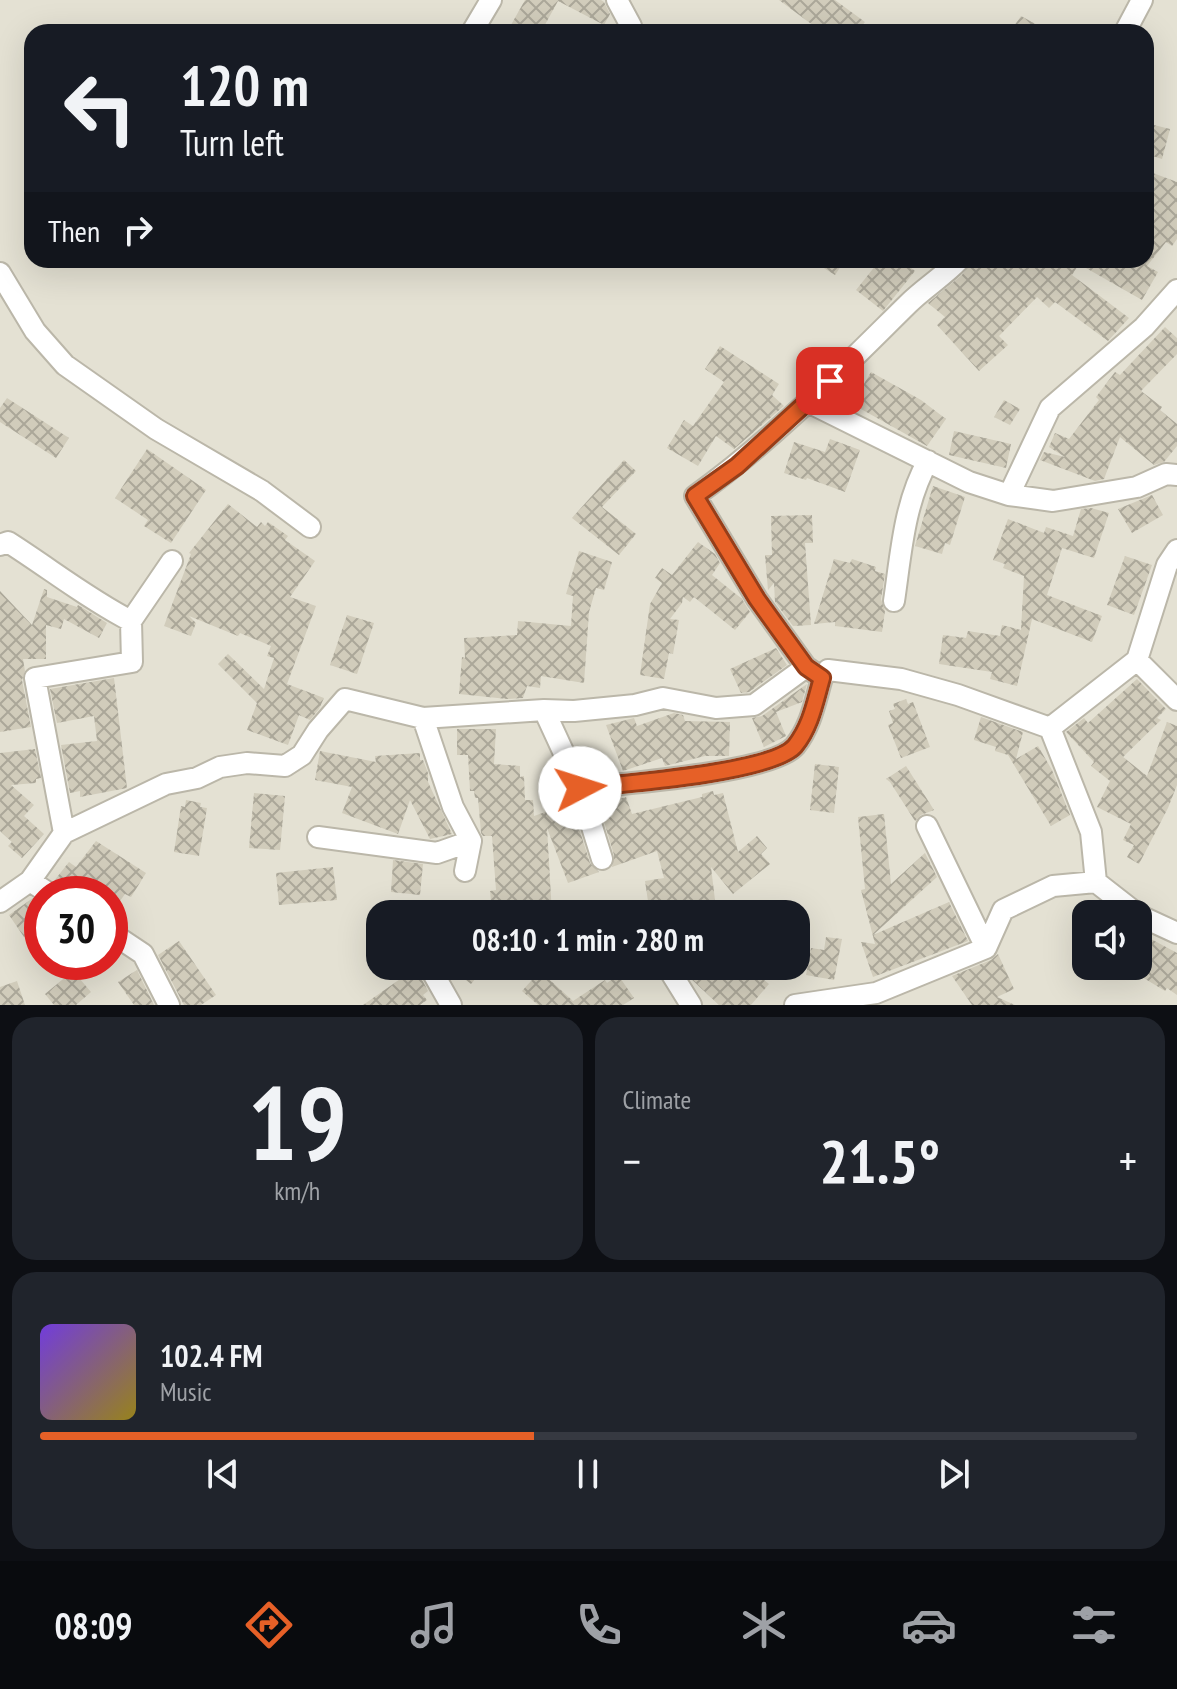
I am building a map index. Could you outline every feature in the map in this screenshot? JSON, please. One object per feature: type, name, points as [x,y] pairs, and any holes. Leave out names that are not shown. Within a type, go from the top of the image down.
[{"type":"street","points":[[477,24],[491,0]]},
{"type":"street","points":[[617,0],[630,24]]},
{"type":"street","points":[[1128,24],[1136,3]]},
{"type":"street","points":[[580,788],[704,774],[756,762],[793,749],[810,723],[814,672],[757,599],[695,496],[737,466],[808,402],[946,268]]},
{"type":"street","points":[[0,273],[35,331],[65,365],[156,429],[262,491],[310,527]]},
{"type":"street","points":[[1009,495],[1050,408],[1144,327],[1177,290]]},
{"type":"street","points":[[808,402],[969,482],[1009,495],[1053,501],[1137,487],[1166,474],[1177,475]]},
{"type":"street","points":[[894,601],[904,533],[916,481],[928,461]]},
{"type":"street","points":[[0,545],[8,542],[67,579],[96,603],[131,621]]},
{"type":"street","points":[[1050,728],[1137,660],[1167,565],[1177,550]]},
{"type":"street","points":[[64,833],[35,678],[132,662],[131,621],[172,561]]},
{"type":"street","points":[[1137,660],[1177,700]]},
{"type":"street","points":[[34,876],[64,833],[166,784],[197,778],[220,767],[247,763],[285,766],[302,755],[318,730],[345,699],[423,718],[574,711],[635,705],[663,698],[716,708],[754,705],[814,672],[828,670],[901,679],[958,695],[1050,728],[1091,832],[1096,882]]},
{"type":"street","points":[[544,710],[580,788],[602,859]]},
{"type":"street","points":[[423,718],[453,807],[471,841],[465,871]]},
{"type":"street","points":[[927,826],[986,948]]},
{"type":"street","points":[[318,837],[437,853],[471,841]]},
{"type":"street","points":[[797,1005],[879,999],[986,948],[1003,910],[1053,886],[1096,882],[1118,900]]},
{"type":"street","points":[[0,902],[24,885]]},
{"type":"street","points":[[1152,922],[1177,933]]},
{"type":"street","points":[[128,944],[143,954],[169,1005]]},
{"type":"street","points":[[437,980],[451,1005]]},
{"type":"street","points":[[675,980],[691,1005]]},
{"type":"shaded area","points":[[0,0],[1177,0],[1177,1005],[0,1005]]},
{"type":"building","points":[[525,0],[601,0],[610,14],[602,24],[558,1],[545,24],[512,24]]},
{"type":"building","points":[[779,0],[835,0],[865,22],[863,24],[811,24]]},
{"type":"building","points":[[1021,16],[1036,24],[1016,24]]},
{"type":"building","points":[[1154,125],[1170,129],[1162,159],[1154,156]]},
{"type":"building","points":[[1154,173],[1177,182],[1177,239],[1172,246],[1166,242],[1154,257]]},
{"type":"building","points":[[824,268],[840,268],[835,275]]},
{"type":"building","points":[[874,268],[911,268],[915,271],[883,311],[856,290]]},
{"type":"building","points":[[967,268],[1076,268],[1072,275],[1129,318],[1108,341],[1055,302],[1049,308],[1037,297],[999,336],[1008,345],[979,371],[937,325],[945,317],[928,303]]},
{"type":"building","points":[[1086,268],[1151,268],[1158,272],[1142,300]]},
{"type":"building","points":[[1165,327],[1177,338],[1177,354],[1141,391],[1177,424],[1177,446],[1164,462],[1154,465],[1120,437],[1104,479],[1095,481],[1040,460],[1044,452],[1065,457],[1049,447],[1055,433],[1069,439],[1099,400],[1096,397],[1115,372],[1120,375]]},
{"type":"building","points":[[720,346],[779,384],[772,395],[784,406],[734,449],[716,436],[698,466],[667,448],[684,420],[693,426],[724,382],[705,369]]},
{"type":"building","points":[[871,372],[921,400],[946,419],[927,446],[852,404]]},
{"type":"building","points":[[7,398],[69,438],[56,458],[0,422],[0,408]]},
{"type":"building","points":[[1004,400],[1020,409],[1010,425],[994,417]]},
{"type":"building","points":[[954,431],[1011,444],[1006,468],[949,455]]},
{"type":"building","points":[[830,439],[860,450],[845,492],[784,473],[794,442],[825,452]]},
{"type":"building","points":[[147,449],[206,490],[171,543],[144,526],[148,520],[115,498]]},
{"type":"building","points":[[624,460],[636,471],[602,507],[636,534],[619,555],[572,518]]},
{"type":"building","points":[[933,486],[965,497],[950,545],[945,543],[942,554],[915,546]]},
{"type":"building","points":[[1152,495],[1163,515],[1132,533],[1118,509]]},
{"type":"building","points":[[228,504],[257,527],[261,522],[265,526],[268,522],[288,536],[285,540],[315,561],[290,597],[316,606],[287,684],[324,698],[310,720],[299,715],[288,745],[247,730],[257,703],[218,664],[228,654],[264,689],[274,658],[267,656],[271,646],[189,616],[196,623],[191,636],[164,626],[189,553]]},
{"type":"building","points":[[1091,508],[1109,513],[1094,558],[1062,548],[1047,595],[1102,616],[1092,642],[1032,619],[1017,686],[990,679],[992,672],[939,664],[943,635],[966,638],[968,631],[1000,636],[1002,625],[1021,630],[1024,576],[1003,568],[1005,564],[993,560],[1008,519],[1044,533],[1046,527],[1073,536],[1081,509]]},
{"type":"building","points":[[812,515],[813,543],[805,543],[811,625],[793,626],[775,602],[774,583],[768,590],[765,555],[772,555],[771,516]]},
{"type":"building","points":[[698,542],[715,554],[720,563],[712,575],[742,599],[750,612],[735,630],[694,597],[690,602],[683,597],[670,619],[679,620],[673,654],[669,653],[664,679],[640,675],[650,604],[662,583],[655,578],[662,568],[672,575]]},
{"type":"building","points":[[579,551],[612,562],[604,590],[596,588],[589,612],[584,683],[541,676],[540,688],[527,686],[523,698],[459,694],[462,657],[465,658],[464,638],[517,635],[518,621],[571,626],[573,596],[566,594]]},
{"type":"building","points":[[1125,556],[1152,565],[1134,615],[1107,605]]},
{"type":"building","points":[[834,559],[850,563],[852,559],[876,567],[875,571],[885,574],[881,599],[885,611],[882,632],[835,626],[835,622],[814,624]]},
{"type":"building","points":[[44,589],[47,590],[47,597],[78,605],[107,623],[99,638],[64,619],[61,629],[46,625],[46,659],[23,659],[25,671],[22,680],[31,727],[0,732],[0,591],[32,625]]},
{"type":"building","points":[[347,615],[374,623],[357,674],[330,665]]},
{"type":"building","points":[[776,648],[787,665],[749,692],[741,693],[730,669]]},
{"type":"building","points":[[114,678],[127,788],[80,797],[80,791],[70,793],[61,745],[97,741],[94,716],[57,723],[50,689]]},
{"type":"building","points":[[1137,679],[1166,709],[1157,718],[1161,720],[1123,757],[1147,776],[1167,722],[1177,726],[1177,785],[1139,864],[1127,857],[1134,845],[1123,840],[1131,824],[1097,807],[1110,781],[1091,766],[1094,762],[1066,732],[1084,718],[1088,723]]},
{"type":"building","points":[[807,684],[802,702],[776,712],[786,736],[764,747],[752,718],[762,716]]},
{"type":"building","points":[[906,699],[908,704],[913,702],[930,747],[901,758],[888,725],[893,723],[889,711],[895,709],[893,704]]},
{"type":"building","points":[[674,713],[683,715],[685,721],[730,722],[729,756],[705,756],[665,766],[662,758],[623,771],[606,725],[634,718],[637,726]]},
{"type":"building","points":[[981,717],[1023,732],[1016,759],[1038,746],[1052,770],[1070,815],[1051,826],[1008,755],[995,751],[996,747],[974,740]]},
{"type":"building","points":[[457,729],[496,729],[494,764],[520,766],[520,777],[524,776],[525,800],[533,800],[534,816],[568,804],[569,808],[572,806],[590,863],[599,872],[568,883],[547,828],[551,900],[491,900],[490,891],[496,890],[492,836],[481,833],[478,798],[475,798],[474,791],[470,791],[468,755],[457,755]]},
{"type":"building","points":[[35,749],[41,778],[36,779],[36,783],[11,785],[34,805],[24,816],[44,834],[22,858],[8,846],[12,842],[0,831],[0,753]]},
{"type":"building","points":[[320,751],[376,762],[375,756],[420,753],[428,782],[452,834],[430,839],[410,800],[398,834],[342,813],[352,787],[315,780]]},
{"type":"building","points":[[815,764],[839,767],[834,813],[810,810]]},
{"type":"building","points":[[906,766],[934,810],[915,821],[886,779]]},
{"type":"building","points":[[713,791],[714,795],[723,793],[738,852],[757,836],[767,848],[761,854],[770,864],[733,894],[711,867],[715,900],[648,900],[645,881],[664,878],[657,851],[612,867],[614,855],[599,805],[626,797],[632,814],[702,797],[702,794]]},
{"type":"building","points":[[254,793],[285,796],[280,850],[249,848]]},
{"type":"building","points":[[186,800],[201,803],[200,807],[207,808],[199,856],[174,852],[181,806],[185,807]]},
{"type":"building","points":[[884,814],[891,884],[925,853],[937,877],[873,935],[949,902],[968,941],[873,977],[861,942],[875,944],[861,890],[865,889],[858,817]]},
{"type":"building","points":[[96,841],[146,873],[131,897],[128,896],[128,876],[58,876],[69,862],[76,867]]},
{"type":"building","points":[[393,860],[423,864],[420,895],[391,892]]},
{"type":"building","points":[[333,867],[337,900],[279,905],[276,873]]},
{"type":"building","points":[[24,904],[24,937],[9,915]]},
{"type":"building","points":[[826,937],[842,939],[834,980],[810,976],[811,948],[824,950]]},
{"type":"building","points":[[1152,940],[1177,953],[1177,995],[1167,988],[1165,991],[1147,980],[1152,980]]},
{"type":"building","points":[[179,941],[216,995],[201,1005],[184,1005],[158,955]]},
{"type":"building","points":[[998,954],[1014,989],[997,997],[1015,1005],[972,1005],[952,976]]},
{"type":"building","points":[[137,970],[154,1005],[134,1005],[118,982],[128,980],[128,976]]},
{"type":"building","points":[[62,980],[81,980],[91,992],[76,1005],[54,1005],[45,994]]},
{"type":"building","points":[[399,980],[422,980],[428,991],[423,995],[427,1000],[420,1005],[363,1005]]},
{"type":"building","points":[[532,980],[550,980],[573,1001],[605,980],[607,983],[621,980],[634,998],[623,1005],[538,1005],[522,991]]},
{"type":"building","points":[[692,980],[764,980],[769,984],[751,1005],[719,1005]]},
{"type":"building","points":[[17,981],[25,1005],[0,1005],[0,987]]},
{"type":"route","points":[[580,788],[666,780],[756,762],[793,749],[810,723],[822,678],[806,667],[757,599],[695,496],[737,466],[830,381]]}]
